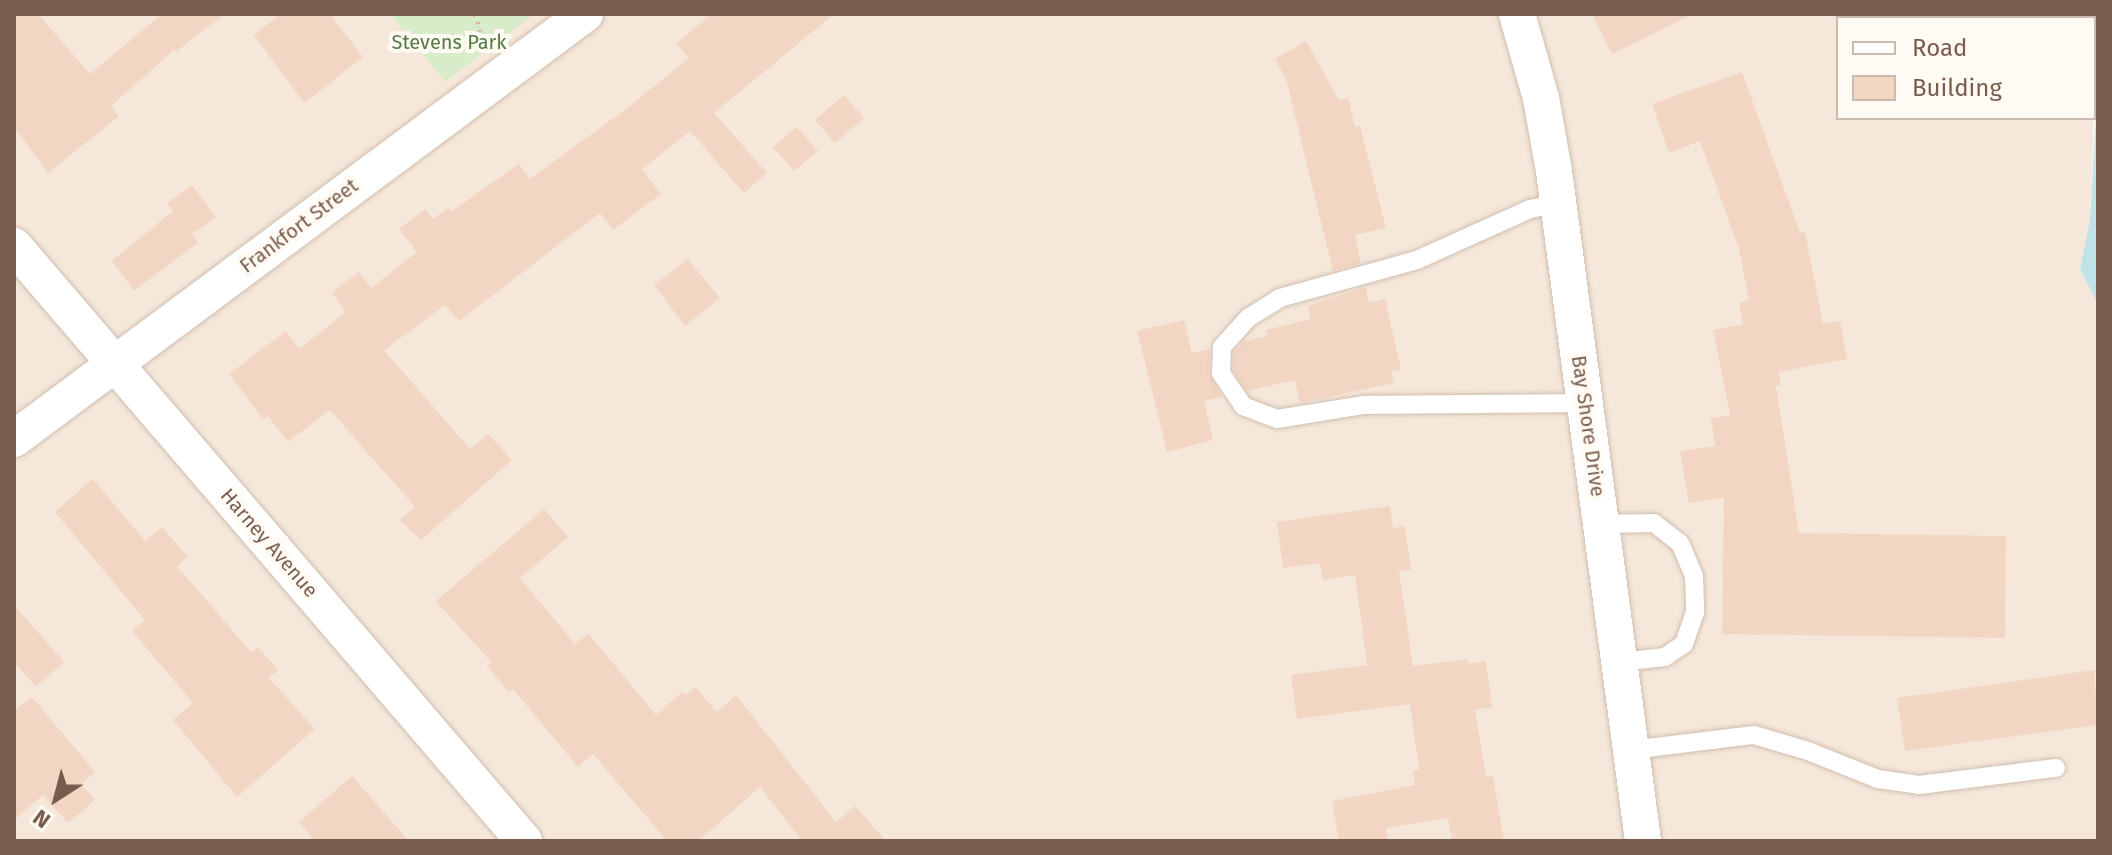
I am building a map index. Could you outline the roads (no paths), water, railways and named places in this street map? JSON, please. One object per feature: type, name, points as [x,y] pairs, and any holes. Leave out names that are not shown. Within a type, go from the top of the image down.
[{"type":"street","name":"Frankfort Street","points":[[14,439],[585,14]]},
{"type":"street","name":"Bay Shore Drive","points":[[1517,14],[1541,98],[1558,204],[1643,841]]},
{"type":"street","name":"Harney Avenue","points":[[14,246],[524,841]]},
{"type":"lane","points":[[1558,204],[1530,209],[1417,260],[1280,298],[1249,317],[1222,347],[1221,373],[1243,406],[1277,419],[1363,405],[1585,403]]},
{"type":"lane","points":[[1601,524],[1654,523],[1680,543],[1694,576],[1695,612],[1684,644],[1665,657],[1620,662]]},
{"type":"lane","points":[[1631,750],[1754,735],[1808,751],[1878,779],[1919,785],[2056,768]]},
{"type":"water","points":[[2098,79],[2098,305],[2080,269],[2090,221]]},
{"type":"park label","name":"Stevens Park","points":[[449,42]]}]
